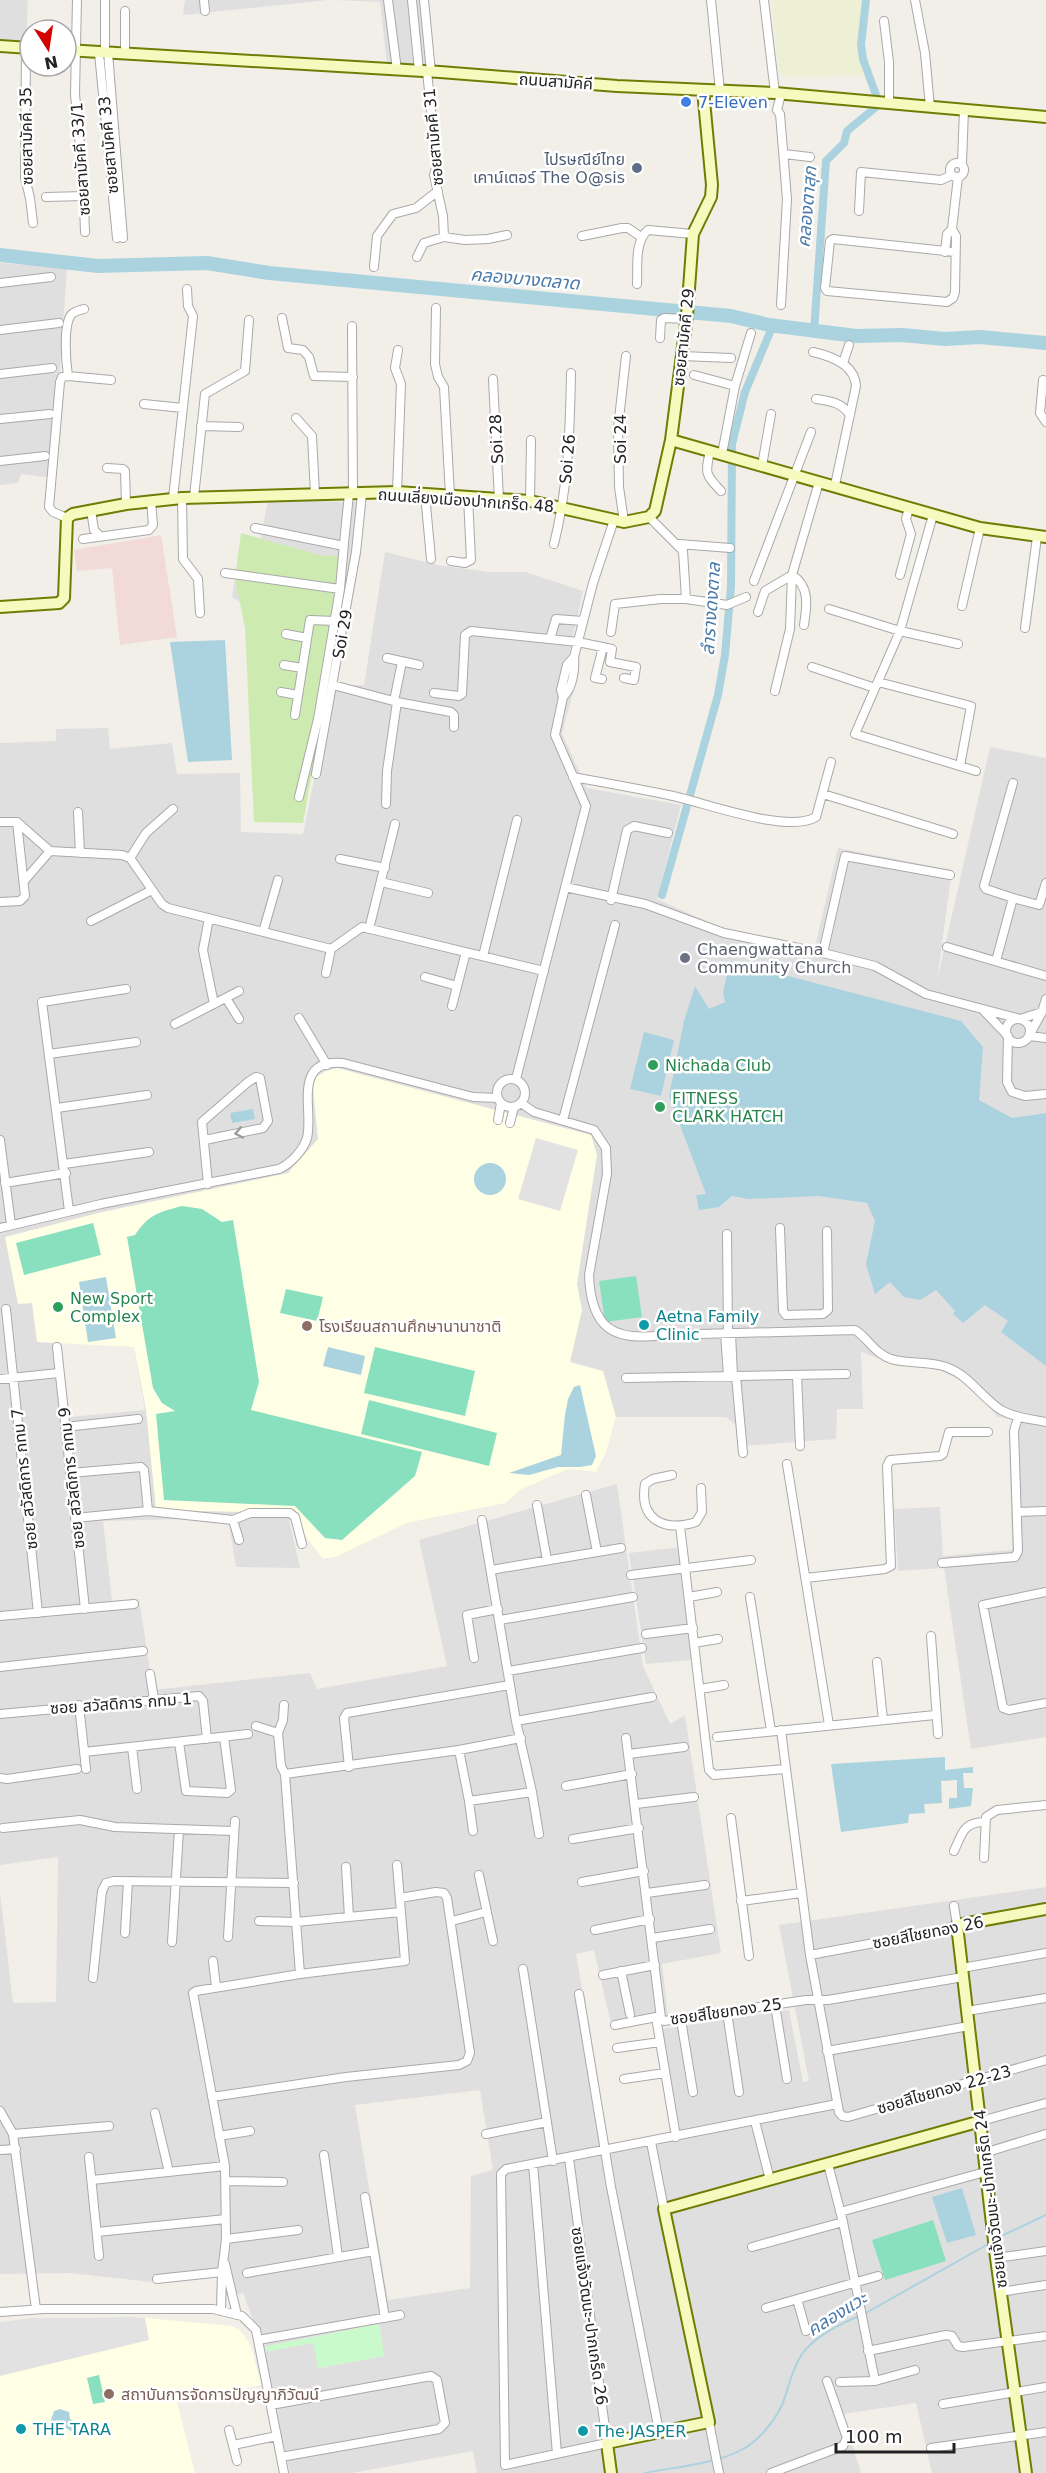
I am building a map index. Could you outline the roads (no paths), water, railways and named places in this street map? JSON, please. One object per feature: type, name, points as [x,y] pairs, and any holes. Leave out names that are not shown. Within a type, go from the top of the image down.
[{"type":"street","name":"ซอยสามัคคี 33/1","points":[[75,18],[77,0]]},
{"type":"street","points":[[105,0],[104,53],[120,238]]},
{"type":"street","points":[[204,0],[205,11]]},
{"type":"street","points":[[388,0],[397,70]]},
{"type":"street","points":[[412,0],[426,72]]},
{"type":"street","points":[[424,0],[426,72]]},
{"type":"street","points":[[711,0],[720,91]]},
{"type":"street","points":[[764,0],[779,96],[777,110],[780,114],[787,199],[781,305]]},
{"type":"street","points":[[915,0],[925,53],[930,107]]},
{"type":"street","points":[[125,11],[125,54]]},
{"type":"street","points":[[884,21],[889,62],[889,103]]},
{"type":"street","points":[[0,46],[18,47]]},
{"type":"street","name":"ถนนสามัคคี","points":[[78,51],[720,91],[1046,117]]},
{"type":"street","name":"ซอยสามัคคี 31","points":[[426,72],[437,165],[434,175],[443,216],[444,237]]},
{"type":"street","name":"ซอยสามัคคี 35","points":[[27,78],[25,178],[33,224]]},
{"type":"street","name":"ซอยสามัคคี 33/1","points":[[74,78],[85,232]]},
{"type":"street","points":[[637,284],[641,237],[648,230],[693,234],[711,197],[704,90]]},
{"type":"street","points":[[955,252],[833,239],[830,241],[825,288],[828,291],[947,302],[953,298],[956,236],[952,229],[955,176],[950,170],[952,165],[962,163],[964,110]]},
{"type":"street","points":[[784,154],[810,157]]},
{"type":"street","points":[[859,210],[861,172],[941,180],[955,176]]},
{"type":"street","points":[[374,267],[377,237],[393,214],[416,208],[438,190]]},
{"type":"street","points":[[46,197],[84,196]]},
{"type":"street","points":[[582,236],[628,228],[641,237]]},
{"type":"street","points":[[945,252],[947,234],[952,229]]},
{"type":"street","name":"ซอยสามัคคี 29","points":[[671,440],[687,317],[693,234]]},
{"type":"street","points":[[417,256],[424,243],[444,237],[465,240],[507,235]]},
{"type":"street","points":[[0,283],[51,277]]},
{"type":"street","points":[[187,289],[188,306],[193,316],[183,408],[178,498],[183,559],[198,579],[201,614]]},
{"type":"street","points":[[436,308],[435,364],[438,377],[444,387],[450,495]]},
{"type":"street","points":[[68,376],[65,360],[68,324],[71,315],[84,309]]},
{"type":"street","points":[[660,338],[664,318],[687,317]]},
{"type":"street","points":[[282,318],[288,348],[303,350],[309,357],[314,376],[353,377]]},
{"type":"street","points":[[194,497],[205,394],[245,371],[249,320]]},
{"type":"street","points":[[0,330],[59,323]]},
{"type":"street","points":[[299,797],[318,719],[340,589],[344,543],[355,494],[352,326]]},
{"type":"street","points":[[729,456],[735,386],[751,333]]},
{"type":"street","points":[[843,363],[849,345]]},
{"type":"street","points":[[397,492],[401,384],[395,368],[398,350]]},
{"type":"street","points":[[813,352],[843,363],[856,379],[835,485]]},
{"type":"street","name":"Soi 24","points":[[619,521],[618,428],[626,356]]},
{"type":"street","points":[[682,356],[731,358]]},
{"type":"street","points":[[0,374],[52,368]]},
{"type":"street","name":"Soi 26","points":[[554,544],[563,507],[570,434],[571,373]]},
{"type":"street","points":[[694,375],[735,386]]},
{"type":"street","points":[[0,607],[51,605],[59,603],[64,598],[67,518],[53,512],[49,507],[60,382],[62,377],[68,376],[111,381]]},
{"type":"street","name":"Soi 28","points":[[494,379],[499,500]]},
{"type":"street","points":[[1043,380],[1040,413],[1046,422]]},
{"type":"street","points":[[816,399],[834,402],[844,407],[850,415]]},
{"type":"street","points":[[144,404],[183,408]]},
{"type":"street","points":[[0,419],[50,414]]},
{"type":"street","points":[[762,466],[771,414]]},
{"type":"street","points":[[296,418],[312,436],[315,495]]},
{"type":"street","points":[[201,426],[239,427]]},
{"type":"street","points":[[754,581],[811,432]]},
{"type":"street","points":[[530,501],[531,440]]},
{"type":"street","points":[[686,599],[685,555],[679,544],[649,517],[655,511],[671,440],[980,528],[1041,537],[1025,628]]},
{"type":"street","points":[[710,451],[707,477],[721,491]]},
{"type":"street","points":[[0,461],[45,456]]},
{"type":"street","points":[[107,468],[125,471],[126,504]]},
{"type":"street","points":[[775,691],[790,628],[792,575],[819,482]]},
{"type":"street","name":"ถนนเลี่ยงเมืองปากเกร็ด 48","points":[[67,518],[91,510],[178,498],[397,492],[530,501],[619,521],[649,517]]},
{"type":"street","name":"Soi 29","points":[[316,774],[357,552],[355,494]]},
{"type":"street","points":[[425,494],[431,559]]},
{"type":"street","points":[[451,561],[465,563],[471,560],[468,497]]},
{"type":"street","points":[[83,539],[149,530],[153,525],[151,501]]},
{"type":"street","points":[[900,575],[911,534],[906,519],[909,508]]},
{"type":"street","points":[[91,510],[94,530],[100,536]]},
{"type":"street","points":[[933,515],[900,631],[855,734],[976,771]]},
{"type":"street","points":[[516,1079],[586,806],[555,735],[563,697],[569,692],[574,657],[593,583],[619,521]]},
{"type":"street","points":[[255,528],[304,539],[344,543]]},
{"type":"street","points":[[962,606],[980,528]]},
{"type":"street","points":[[679,544],[730,548]]},
{"type":"street","points":[[225,573],[340,589]]},
{"type":"street","points":[[758,612],[765,591],[792,575]]},
{"type":"street","points":[[792,575],[800,580],[806,593],[804,625]]},
{"type":"street","points":[[611,632],[615,604],[686,599],[728,605],[746,597]]},
{"type":"street","points":[[829,609],[900,631],[958,644]]},
{"type":"street","points":[[550,639],[556,619],[583,621]]},
{"type":"street","points":[[295,714],[310,620],[334,621]]},
{"type":"street","points":[[434,693],[459,696],[462,694],[467,632],[578,642],[612,649],[610,662],[636,667],[634,680],[624,678]]},
{"type":"street","points":[[286,634],[307,638]]},
{"type":"street","points":[[602,679],[596,678],[603,647]]},
{"type":"street","points":[[387,658],[419,665]]},
{"type":"street","points":[[386,804],[387,771],[402,662]]},
{"type":"street","points":[[284,665],[302,668]]},
{"type":"street","points":[[812,667],[876,685],[971,706],[960,766]]},
{"type":"street","points":[[333,685],[395,702],[451,712],[454,715],[454,727]]},
{"type":"street","points":[[281,692],[298,695]]},
{"type":"street","points":[[573,777],[675,796],[708,806],[789,823],[801,823],[816,817],[831,762]]},
{"type":"street","points":[[1013,783],[984,886],[986,889],[1040,905],[1046,883]]},
{"type":"street","points":[[823,794],[953,834]]},
{"type":"street","points":[[130,858],[146,833],[173,809]]},
{"type":"street","points":[[78,812],[80,853]]},
{"type":"street","points":[[483,956],[518,820]]},
{"type":"street","points":[[0,822],[17,822],[50,851],[122,855],[130,858],[162,904],[168,908],[331,949]]},
{"type":"street","points":[[0,902],[23,899],[24,881],[17,822]]},
{"type":"street","points":[[369,929],[395,824]]},
{"type":"street","points":[[611,898],[627,830],[634,826],[668,833]]},
{"type":"street","points":[[24,881],[50,851]]},
{"type":"street","points":[[823,953],[845,856],[950,875]]},
{"type":"street","points":[[340,859],[385,868]]},
{"type":"street","points":[[262,932],[278,880]]},
{"type":"street","points":[[381,882],[428,893]]},
{"type":"street","points":[[565,887],[645,904],[724,933],[875,966],[927,994],[1020,1019],[1029,1025],[1029,1036]]},
{"type":"street","points":[[91,921],[152,890]]},
{"type":"street","points":[[996,961],[1013,898]]},
{"type":"street","points":[[209,918],[203,950],[214,1004]]},
{"type":"street","points":[[563,1120],[615,925]]},
{"type":"street","points":[[326,974],[331,949],[362,927],[544,970]]},
{"type":"street","points":[[947,947],[1046,976]]},
{"type":"street","points":[[452,1006],[466,952]]},
{"type":"street","points":[[425,977],[457,986]]},
{"type":"street","points":[[69,1211],[42,1002],[126,989]]},
{"type":"street","points":[[175,1024],[239,991]]},
{"type":"street","points":[[226,998],[239,1019]]},
{"type":"street","points":[[1008,1055],[1019,1042],[1029,1036],[1046,999]]},
{"type":"street","points":[[982,1009],[1012,1041],[1019,1042]]},
{"type":"street","points":[[1042,1012],[1010,1022],[1006,1031],[1008,1036],[1008,1082],[1012,1092],[1024,1096],[1046,1094]]},
{"type":"street","points":[[299,1018],[327,1065]]},
{"type":"street","points":[[1029,1036],[1046,1038]]},
{"type":"street","points":[[49,1054],[136,1042]]},
{"type":"street","points":[[0,1228],[69,1211],[279,1169],[291,1160],[306,1141],[307,1085],[318,1069],[343,1063],[473,1097],[499,1101],[507,1107],[518,1105],[594,1130],[606,1148],[607,1174],[589,1275],[589,1290],[596,1310],[607,1329],[625,1337],[855,1330],[866,1336],[876,1350],[890,1359],[946,1367],[965,1378],[1001,1410],[1018,1417],[1046,1422]]},
{"type":"street","points":[[205,1140],[263,1128],[266,1125],[268,1121],[260,1078],[256,1077],[248,1082],[204,1119],[202,1125],[208,1184]]},
{"type":"street","points":[[498,1120],[499,1085],[504,1080],[516,1079],[526,1090],[525,1098],[518,1105],[510,1123]]},
{"type":"street","points":[[57,1108],[147,1095]]},
{"type":"street","points":[[0,1140],[3,1185],[10,1225]]},
{"type":"street","points":[[3,1185],[65,1168],[149,1152]]},
{"type":"street","points":[[780,1228],[783,1311],[786,1315],[823,1314],[828,1310],[827,1230]]},
{"type":"street","points":[[727,1234],[728,1333],[743,1453]]},
{"type":"street","name":"ซอย สวัสดิการ กทม 7","points":[[6,1309],[38,1613]]},
{"type":"street","points":[[805,1315],[806,1331]]},
{"type":"street","name":"ซอย สวัสดิการ กทม 9","points":[[57,1347],[85,1609]]},
{"type":"street","points":[[0,1378],[59,1373]]},
{"type":"street","points":[[626,1378],[846,1374]]},
{"type":"street","points":[[797,1375],[800,1446]]},
{"type":"street","points":[[942,1563],[1015,1557],[1018,1551],[1014,1431],[1018,1417]]},
{"type":"street","points":[[66,1427],[138,1419]]},
{"type":"street","points":[[806,1578],[885,1569],[891,1566],[887,1466],[890,1460],[940,1456],[943,1454],[949,1432],[988,1432]]},
{"type":"street","points":[[787,1464],[829,1725]]},
{"type":"street","points":[[70,1473],[141,1467],[144,1470],[148,1510]]},
{"type":"street","points":[[672,1475],[648,1481],[645,1484],[644,1504],[650,1515],[656,1519],[680,1526],[696,1522],[700,1518],[703,1505],[701,1488]]},
{"type":"street","points":[[586,1495],[597,1552]]},
{"type":"street","points":[[537,1505],[547,1560]]},
{"type":"street","points":[[75,1518],[148,1510],[233,1520],[250,1513],[290,1513],[295,1517],[302,1544]]},
{"type":"street","points":[[1017,1512],[1046,1511]]},
{"type":"street","points":[[233,1520],[239,1540]]},
{"type":"street","points":[[482,1520],[516,1721],[532,1792],[538,1834]]},
{"type":"street","points":[[680,1526],[711,1773],[714,1775],[785,1769]]},
{"type":"street","points":[[491,1570],[621,1548]]},
{"type":"street","points":[[631,1575],[751,1560]]},
{"type":"street","points":[[689,1597],[717,1592]]},
{"type":"street","points":[[1046,1592],[984,1605],[1004,1708],[1009,1710],[1046,1703]]},
{"type":"street","points":[[500,1620],[633,1597]]},
{"type":"street","points":[[750,1598],[771,1731]]},
{"type":"street","points":[[0,1616],[134,1604]]},
{"type":"street","points":[[474,1658],[466,1615],[498,1609]]},
{"type":"street","points":[[645,1634],[693,1628]]},
{"type":"street","points":[[931,1636],[938,1734]]},
{"type":"street","points":[[694,1642],[718,1639]]},
{"type":"street","points":[[508,1671],[642,1648]]},
{"type":"street","points":[[0,1667],[143,1651]]},
{"type":"street","points":[[877,1662],[883,1720]]},
{"type":"street","points":[[150,1674],[154,1699]]},
{"type":"street","points":[[349,1767],[344,1718],[347,1713],[510,1685]]},
{"type":"street","points":[[700,1689],[724,1685]]},
{"type":"street","name":"ซอย สวัสดิการ กทม 1","points":[[0,1714],[78,1705],[199,1696],[203,1701],[207,1739]]},
{"type":"street","points":[[516,1721],[652,1697]]},
{"type":"street","points":[[78,1705],[86,1769]]},
{"type":"street","points":[[284,1706],[283,1720],[278,1733],[281,1767],[285,1774],[300,1974]]},
{"type":"street","points":[[717,1737],[935,1715]]},
{"type":"street","points":[[256,1726],[278,1733]]},
{"type":"street","points":[[709,2422],[505,2465],[500,2178],[506,2169],[837,2104],[810,1954],[781,1730]]},
{"type":"street","points":[[84,1752],[248,1734]]},
{"type":"street","points":[[179,1742],[186,1791],[227,1793],[231,1790],[224,1737]]},
{"type":"street","points":[[285,1774],[349,1767],[521,1738]]},
{"type":"street","name":"ซอยสีไชยทอง 25","points":[[626,1738],[653,1938],[661,2018],[664,2021],[817,1999],[828,2000],[1046,1953]]},
{"type":"street","points":[[132,1747],[137,1789]]},
{"type":"street","points":[[629,1754],[684,1747]]},
{"type":"street","points":[[459,1750],[473,1831]]},
{"type":"street","points":[[0,1778],[7,1779],[76,1769]]},
{"type":"street","points":[[566,1786],[632,1774]]},
{"type":"street","points":[[469,1801],[532,1792]]},
{"type":"street","points":[[636,1804],[694,1797]]},
{"type":"street","points":[[984,1858],[986,1817],[997,1810],[1046,1806]]},
{"type":"street","points":[[730,1818],[749,1956]]},
{"type":"street","points":[[3,1828],[80,1820],[109,1826],[234,1831]]},
{"type":"street","points":[[228,1937],[235,1821]]},
{"type":"street","points":[[954,1851],[967,1826],[973,1822],[985,1822]]},
{"type":"street","points":[[573,1839],[639,1828]]},
{"type":"street","points":[[172,1942],[179,1830]]},
{"type":"street","points":[[221,2311],[226,2240],[225,2166],[192,1998],[193,1993],[216,1987],[300,1974],[405,1961],[397,1865]]},
{"type":"street","points":[[346,1867],[349,1917]]},
{"type":"street","points":[[582,1881],[644,1871]]},
{"type":"street","points":[[479,1875],[493,1941]]},
{"type":"street","points":[[93,1978],[103,1887],[106,1883],[128,1881],[294,1883]]},
{"type":"street","points":[[125,1933],[128,1881]]},
{"type":"street","points":[[647,1893],[705,1885]]},
{"type":"street","points":[[212,2097],[346,2077],[459,2065],[467,2061],[470,2053],[452,1921],[444,1893],[436,1892],[400,1898]]},
{"type":"street","points":[[741,1901],[801,1893]]},
{"type":"street","points":[[954,1906],[957,1925]]},
{"type":"street","name":"ซอยสีไชยทอง 26","points":[[810,1954],[1046,1909]]},
{"type":"street","points":[[259,1921],[296,1922],[401,1912]]},
{"type":"street","points":[[452,1921],[486,1912]]},
{"type":"street","points":[[595,1930],[650,1919]]},
{"type":"street","name":"ซอยแจ้งวัฒนะ-ปากเกร็ด 24","points":[[957,1925],[1000,2292],[1026,2473]]},
{"type":"street","points":[[653,1938],[710,1929]]},
{"type":"street","points":[[213,1961],[216,1987]]},
{"type":"street","points":[[603,1975],[656,1965]]},
{"type":"street","points":[[523,1969],[553,2161]]},
{"type":"street","points":[[621,1971],[630,2014]]},
{"type":"street","points":[[579,1994],[605,2151],[659,2431]]},
{"type":"street","points":[[967,2011],[1046,1998]]},
{"type":"street","points":[[774,2005],[787,2079]]},
{"type":"street","points":[[727,2012],[739,2092]]},
{"type":"street","points":[[615,2025],[656,2017],[676,2137]]},
{"type":"street","points":[[681,2020],[693,2092]]},
{"type":"street","points":[[827,2051],[969,2026]]},
{"type":"street","points":[[617,2048],[660,2042]]},
{"type":"street","name":"ซอยสีไชยทอง 22-23","points":[[837,2104],[842,2116],[1046,2060]]},
{"type":"street","points":[[624,2079],[665,2073]]},
{"type":"street","points":[[664,2209],[1046,2103]]},
{"type":"street","points":[[0,2111],[14,2134],[36,2309]]},
{"type":"street","points":[[155,2113],[169,2172]]},
{"type":"street","points":[[755,2121],[770,2180]]},
{"type":"street","points":[[486,2134],[547,2122]]},
{"type":"street","points":[[14,2134],[109,2126]]},
{"type":"street","points":[[219,2136],[250,2131]]},
{"type":"street","points":[[984,2153],[1046,2134]]},
{"type":"street","points":[[651,2142],[719,2473]]},
{"type":"street","points":[[0,2150],[16,2149]]},
{"type":"street","points":[[324,2155],[338,2256]]},
{"type":"street","points":[[89,2157],[99,2256]]},
{"type":"street","name":"ซอยแจ้งวัฒนะ-ปากเกร็ด 26","points":[[569,2158],[611,2473]]},
{"type":"street","points":[[533,2164],[557,2454]]},
{"type":"street","points":[[828,2164],[843,2222],[853,2283],[875,2381]]},
{"type":"street","points":[[92,2180],[225,2166]]},
{"type":"street","points":[[840,2212],[986,2172]]},
{"type":"street","points":[[226,2181],[283,2182]]},
{"type":"street","points":[[365,2197],[385,2318]]},
{"type":"street","points":[[97,2232],[226,2219]]},
{"type":"street","points":[[752,2247],[843,2222]]},
{"type":"street","points":[[226,2240],[298,2230]]},
{"type":"street","points":[[248,2273],[374,2250]]},
{"type":"street","points":[[996,2258],[1046,2252]]},
{"type":"street","points":[[157,2279],[223,2268]]},
{"type":"street","points":[[223,2268],[237,2315]]},
{"type":"street","points":[[766,2308],[878,2276]]},
{"type":"street","points":[[1000,2292],[1046,2285]]},
{"type":"street","points":[[797,2299],[806,2331]]},
{"type":"street","points":[[0,2312],[36,2309],[213,2309],[248,2320],[256,2330],[284,2473]]},
{"type":"street","points":[[258,2340],[400,2315]]},
{"type":"street","points":[[868,2351],[946,2335],[952,2336],[956,2344],[963,2347],[1046,2336]]},
{"type":"street","points":[[840,2382],[875,2381],[915,2370]]},
{"type":"street","points":[[271,2405],[431,2376],[437,2380],[446,2423],[439,2429],[281,2457]]},
{"type":"street","points":[[771,2473],[843,2446],[846,2442],[847,2438],[827,2381]]},
{"type":"street","points":[[943,2404],[1046,2387]]},
{"type":"street","points":[[229,2430],[237,2461]]},
{"type":"street","points":[[931,2448],[1046,2432]]},
{"type":"street","points":[[233,2445],[277,2436]]},
{"type":"water","points":[[225,640],[232,760],[188,762],[170,642]]},
{"type":"water","points":[[730,961],[961,1021],[983,1047],[979,1100],[1012,1118],[1046,1113],[1046,1366],[1001,1332],[1008,1321],[985,1305],[963,1323],[953,1314],[955,1311],[936,1290],[920,1300],[904,1297],[890,1282],[875,1294],[866,1264],[875,1221],[867,1203],[819,1196],[748,1199],[732,1196],[719,1207],[699,1210],[696,1195],[706,1194],[669,1096],[684,1021],[695,986],[709,1009],[725,1002],[723,992]]},
{"type":"water","name":"Nichada Club","points":[[644,1032],[674,1040],[661,1096],[630,1089]]},
{"type":"water","points":[[253,1109],[255,1119],[232,1123],[230,1113]]},
{"type":"water","points":[[490,1163],[501,1168],[506,1179],[501,1190],[490,1195],[479,1190],[474,1179],[479,1168]]},
{"type":"water","points":[[106,1277],[116,1338],[88,1342],[79,1282]]},
{"type":"water","points":[[328,1347],[365,1356],[361,1375],[323,1366]]},
{"type":"water","points":[[580,1385],[596,1456],[592,1465],[558,1467],[529,1475],[509,1473],[561,1455],[568,1399],[574,1387]]},
{"type":"water","points":[[945,1757],[945,1770],[973,1767],[973,1773],[963,1773],[964,1788],[973,1788],[971,1806],[949,1809],[949,1798],[957,1798],[957,1780],[941,1781],[942,1803],[924,1804],[925,1813],[909,1814],[908,1823],[841,1832],[831,1764]]},
{"type":"water","points":[[962,2188],[976,2235],[947,2243],[932,2197]]},
{"type":"water","points":[[60,2409],[69,2412],[70,2419],[81,2424],[74,2433],[61,2425],[55,2430],[49,2426],[54,2411]]},
{"type":"waterway","name":"คลองตาสุก","points":[[866,0],[861,45],[863,59],[876,95]]},
{"type":"waterway","name":"คลองตาสุก","points":[[814,331],[826,161],[844,143],[847,131],[876,107]]},
{"type":"waterway","name":"คลองบางตลาด","points":[[0,255],[98,266],[207,263],[269,273],[731,316],[769,325],[856,336],[902,335],[945,339],[980,337],[1046,343]]},
{"type":"waterway","name":"ลำรางดงตาล","points":[[662,895],[718,695],[725,655],[731,587],[732,444],[745,392],[773,325]]},
{"type":"waterway","name":"คลองแวะ","points":[[997,2238],[1046,2215]]},
{"type":"waterway","name":"คลองแวะ","points":[[864,2314],[990,2243]]},
{"type":"waterway","name":"คลองแวะ","points":[[645,2473],[708,2462],[733,2454],[755,2441],[779,2411],[795,2366],[802,2354],[813,2342],[859,2316]]},
{"type":"place","name":"7-Eleven","points":[[686,102]]},
{"type":"place","name":"ไปรษณีย์ไทย เคาน์เตอร์ The O@sis","points":[[637,168]]},
{"type":"place","name":"Chaengwattana Community Church","points":[[685,958]]},
{"type":"place","name":"Nichada Club","points":[[653,1065]]},
{"type":"place","name":"FITNESS CLARK HATCH","points":[[660,1107]]},
{"type":"place","name":"New Sport Complex","points":[[58,1307]]},
{"type":"place","name":"Aetna Family Clinic","points":[[644,1325]]},
{"type":"place","name":"โรงเรียนสถานศึกษานานาชาติ","points":[[307,1326]]},
{"type":"place","name":"สถาบันการจัดการปัญญาภิวัฒน์","points":[[109,2394]]},
{"type":"place","name":"THE TARA","points":[[21,2429]]},
{"type":"place","name":"The JASPER","points":[[583,2431]]}]
